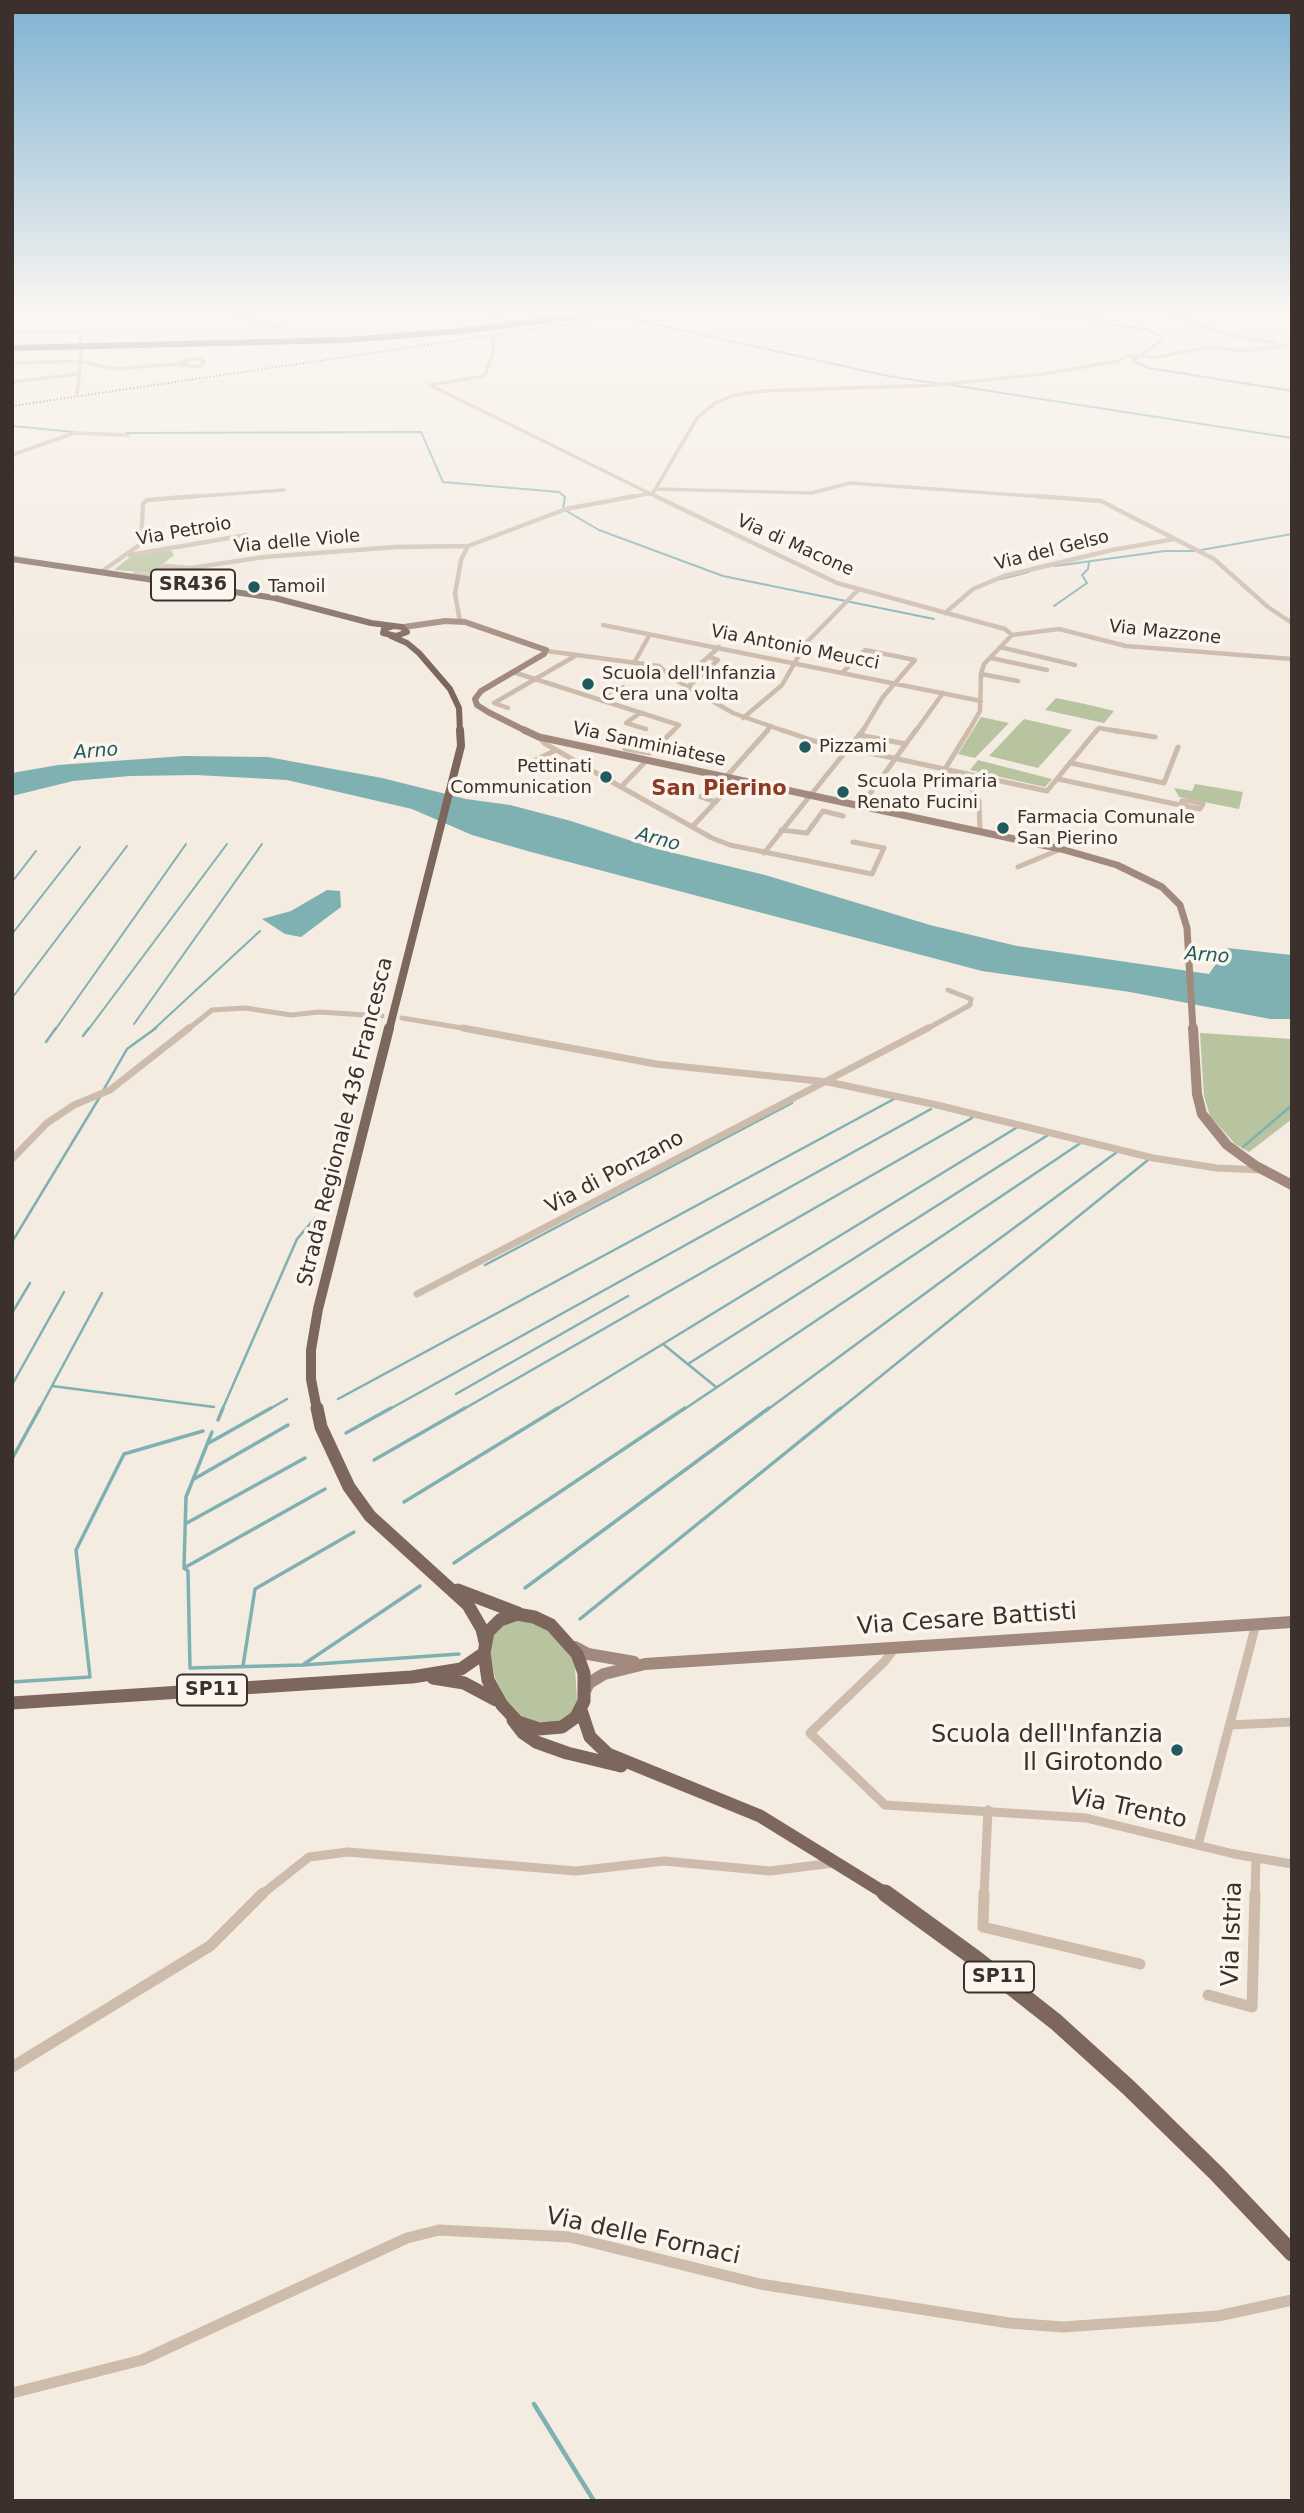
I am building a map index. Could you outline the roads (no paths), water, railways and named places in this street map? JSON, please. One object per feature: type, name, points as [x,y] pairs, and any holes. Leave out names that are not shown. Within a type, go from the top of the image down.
[{"type":"main road","name":"Strada Regionale 436 Francesca","points":[[12,559],[275,598],[394,626],[405,631]]},
{"type":"main road","name":"Strada Regionale 436 Francesca","points":[[371,622],[382,631],[407,643],[428,661],[446,684],[459,708],[461,746],[318,1309],[310,1364],[321,1427],[349,1487],[370,1516],[449,1586]]},
{"type":"main road","name":"Strada Regionale 436 Francesca","points":[[382,631],[394,626]]},
{"type":"main road","points":[[391,636],[405,631],[407,643]]},
{"type":"main road","points":[[449,1586],[473,1612],[482,1629],[484,1647]]},
{"type":"main road","name":"Via Cesare Battisti","points":[[449,1586],[543,1620],[566,1639],[582,1665],[585,1691],[581,1710]]},
{"type":"main road","name":"SP11","points":[[525,1615],[517,1614],[500,1620],[488,1632],[484,1647],[488,1680],[503,1707],[523,1733],[536,1742],[568,1754],[655,1773]]},
{"type":"main road","name":"SP11","points":[[12,1703],[412,1677],[461,1670],[484,1647]]},
{"type":"main road","name":"SP11","points":[[412,1677],[464,1683],[488,1693],[519,1721],[530,1727],[551,1730],[571,1722],[581,1710]]},
{"type":"main road","name":"SP11","points":[[581,1710],[585,1728],[599,1748],[626,1763],[709,1793],[760,1816],[888,1895],[976,1959],[1056,2022],[1207,2164],[1292,2253]]},
{"type":"street","name":"Via di Macone","points":[[519,431],[825,578],[858,590],[1010,631],[1013,635]]},
{"type":"street","points":[[649,494],[655,489],[689,431]]},
{"type":"street","points":[[12,455],[74,432],[128,435]]},
{"type":"street","points":[[655,489],[812,494],[826,492],[844,484],[858,484],[1101,501],[1213,559],[1268,607],[1292,623]]},
{"type":"street","name":"Via Petroio","points":[[101,572],[141,544],[143,504],[147,500],[284,490]]},
{"type":"street","name":"Via delle Viole","points":[[132,577],[135,574],[151,576],[165,566],[191,568],[264,557],[396,547],[468,546],[565,509],[649,494]]},
{"type":"street","name":"Via Petroio","points":[[127,556],[247,535]]},
{"type":"street","name":"Via del Gelso","points":[[945,613],[973,589],[1004,576],[1112,550],[1175,539]]},
{"type":"street","points":[[460,621],[455,594],[461,560],[468,546]]},
{"type":"street","points":[[744,718],[782,685],[806,643],[858,590]]},
{"type":"street","points":[[405,631],[425,625],[460,621],[547,651],[659,666],[674,679],[744,718],[849,750],[1047,791],[1099,728],[1154,737]]},
{"type":"street","name":"Via Antonio Meucci","points":[[603,625],[981,701]]},
{"type":"street","name":"Via Mazzone","points":[[1013,635],[1059,629],[1126,646],[1292,659]]},
{"type":"street","points":[[634,663],[650,634]]},
{"type":"street","points":[[945,769],[978,716],[981,674],[990,658],[1013,635]]},
{"type":"street","points":[[706,671],[696,668],[719,647]]},
{"type":"street","points":[[1000,648],[1075,665]]},
{"type":"street","points":[[764,853],[849,750],[895,683],[915,660],[865,650],[843,672]]},
{"type":"street","points":[[513,672],[547,651]]},
{"type":"street","points":[[508,708],[494,703],[575,656]]},
{"type":"street","points":[[689,686],[718,660],[709,657]]},
{"type":"street","points":[[990,658],[1047,670]]},
{"type":"street","points":[[513,672],[640,713],[681,723],[650,753],[625,748]]},
{"type":"street","name":"Via Sanminiatese","points":[[513,672],[479,692],[475,698],[476,704],[512,726],[539,737],[1061,849],[1111,863],[1162,887],[1180,905],[1187,928],[1197,1094],[1202,1114],[1227,1145],[1264,1170]]},
{"type":"street","points":[[981,674],[1018,681]]},
{"type":"street","points":[[602,701],[622,687]]},
{"type":"street","points":[[861,806],[943,693]]},
{"type":"street","points":[[640,713],[626,723],[646,729]]},
{"type":"street","points":[[716,802],[701,797],[771,726]]},
{"type":"street","points":[[859,735],[906,744]]},
{"type":"street","points":[[539,737],[556,750],[621,787],[730,845],[872,874],[884,848],[853,842]]},
{"type":"street","points":[[1071,763],[1164,783],[1178,747]]},
{"type":"street","points":[[522,766],[556,750]]},
{"type":"street","points":[[621,787],[647,760]]},
{"type":"street","points":[[945,769],[968,784],[981,808],[980,831]]},
{"type":"street","points":[[968,784],[976,775]]},
{"type":"street","points":[[692,827],[737,779]]},
{"type":"street","points":[[1058,779],[1180,805]]},
{"type":"street","points":[[781,830],[807,833],[822,811],[843,816]]},
{"type":"street","points":[[1018,867],[1061,849]]},
{"type":"street","name":"Via di Ponzano","points":[[417,1294],[828,1082],[970,1005],[971,999],[948,990]]},
{"type":"street","points":[[12,1159],[47,1123],[74,1105],[101,1095],[212,1010],[245,1007],[291,1015],[318,1012],[382,1016]]},
{"type":"street","points":[[402,1018],[656,1064],[828,1082],[937,1105],[1153,1158],[1217,1168],[1264,1170],[1292,1185]]},
{"type":"street","name":"Via Cesare Battisti","points":[[585,1691],[589,1683],[604,1674],[645,1664],[1292,1622]]},
{"type":"street","points":[[1198,1845],[1256,1624]]},
{"type":"street","name":"Via Cesare Battisti","points":[[566,1639],[588,1654],[645,1664]]},
{"type":"street","name":"Via Trento","points":[[895,1647],[885,1661],[810,1733],[885,1805],[1086,1818],[1292,1864]]},
{"type":"street","points":[[1230,1725],[1292,1722]]},
{"type":"street","points":[[988,1810],[983,1927],[1140,1964]]},
{"type":"street","points":[[12,2067],[210,1946],[268,1888],[309,1857],[321,1854],[348,1852],[576,1871],[664,1861],[770,1871],[836,1863]]},
{"type":"street","name":"Via Istria","points":[[1208,1995],[1252,2007],[1256,1858]]},
{"type":"street","name":"Via delle Fornaci","points":[[12,2393],[142,2360],[407,2238],[439,2230],[570,2237],[760,2284],[1009,2323],[1063,2327],[1218,2316],[1292,2300]]},
{"type":"water","name":"Arno","points":[[184,756],[268,757],[382,778],[466,799],[510,805],[571,821],[653,848],[765,875],[930,925],[1017,946],[1209,974],[1227,948],[1292,955],[1292,1019],[1270,1019],[1130,992],[982,971],[531,852],[472,835],[412,809],[287,780],[196,775],[130,776],[73,781],[12,796],[12,773],[58,765]]},
{"type":"water","points":[[327,890],[340,891],[341,907],[301,937],[285,934],[262,919],[291,911]]},
{"type":"waterway","points":[[66,431],[74,432]]},
{"type":"waterway","points":[[1249,431],[1292,438]]},
{"type":"waterway","points":[[126,433],[421,432],[443,482],[559,492],[565,497],[563,509],[599,530],[723,576],[934,619]]},
{"type":"waterway","points":[[1201,550],[1292,534]]},
{"type":"waterway","points":[[1055,566],[1165,551],[1194,551]]},
{"type":"waterway","points":[[1054,606],[1087,583],[1082,575],[1088,569],[1089,563]]},
{"type":"waterway","points":[[1001,579],[1029,572]]},
{"type":"waterway","points":[[55,1030],[186,844]]},
{"type":"waterway","points":[[88,1030],[227,844]]},
{"type":"waterway","points":[[134,1024],[262,844]]},
{"type":"waterway","points":[[12,998],[127,846]]},
{"type":"waterway","points":[[12,934],[80,847]]},
{"type":"waterway","points":[[12,882],[36,851]]},
{"type":"waterway","points":[[153,1030],[260,931]]},
{"type":"waterway","points":[[46,1042],[56,1028]]},
{"type":"waterway","points":[[83,1036],[89,1028]]},
{"type":"waterway","points":[[104,1089],[127,1049],[156,1028]]},
{"type":"waterway","points":[[12,1242],[101,1095]]},
{"type":"waterway","points":[[338,1399],[894,1099]]},
{"type":"waterway","points":[[485,1265],[792,1103]]},
{"type":"waterway","points":[[1243,1147],[1292,1105]]},
{"type":"waterway","points":[[388,1410],[931,1109]]},
{"type":"waterway","points":[[462,1410],[972,1118]]},
{"type":"waterway","points":[[555,1410],[1016,1128]]},
{"type":"waterway","points":[[688,1364],[1048,1135]]},
{"type":"waterway","points":[[683,1410],[1082,1142]]},
{"type":"waterway","points":[[767,1410],[1117,1152]]},
{"type":"waterway","points":[[839,1410],[1148,1160]]},
{"type":"waterway","points":[[222,1410],[297,1239],[315,1218]]},
{"type":"waterway","points":[[12,1313],[30,1283]]},
{"type":"waterway","points":[[12,1385],[64,1292]]},
{"type":"waterway","points":[[39,1410],[102,1293]]},
{"type":"waterway","points":[[456,1394],[628,1296]]},
{"type":"waterway","points":[[663,1344],[716,1387]]},
{"type":"waterway","points":[[52,1386],[214,1407]]},
{"type":"waterway","points":[[268,1410],[287,1399]]},
{"type":"waterway","points":[[12,1459],[40,1408]]},
{"type":"waterway","points":[[218,1420],[223,1408]]},
{"type":"waterway","points":[[207,1444],[271,1408]]},
{"type":"waterway","points":[[346,1433],[391,1408]]},
{"type":"waterway","points":[[374,1460],[465,1408]]},
{"type":"waterway","points":[[404,1502],[558,1408]]},
{"type":"waterway","points":[[454,1563],[685,1408]]},
{"type":"waterway","points":[[525,1588],[769,1408]]},
{"type":"waterway","points":[[580,1619],[841,1408]]},
{"type":"waterway","points":[[194,1479],[288,1425]]},
{"type":"waterway","points":[[12,1682],[90,1677],[76,1550],[124,1454],[203,1431]]},
{"type":"waterway","points":[[207,1444],[212,1432]]},
{"type":"waterway","points":[[185,1524],[186,1497],[207,1444]]},
{"type":"waterway","points":[[185,1524],[305,1458]]},
{"type":"waterway","points":[[184,1568],[325,1489]]},
{"type":"waterway","points":[[184,1568],[185,1524]]},
{"type":"waterway","points":[[243,1666],[255,1589],[354,1532]]},
{"type":"waterway","points":[[184,1568],[188,1571],[190,1668],[303,1665],[459,1654]]},
{"type":"waterway","points":[[304,1664],[420,1586]]},
{"type":"waterway","points":[[534,2404],[594,2501]]},
{"type":"place","name":"Tamoil","points":[[254,587]]},
{"type":"place","name":"Scuola dell'Infanzia C'era una volta","points":[[588,684]]},
{"type":"place","name":"Pizzami","points":[[805,747]]},
{"type":"place","name":"Pettinati Communication","points":[[606,777]]},
{"type":"place","name":"Scuola Primaria Renato Fucini","points":[[843,792]]},
{"type":"place","name":"Farmacia Comunale San Pierino","points":[[1003,828]]},
{"type":"place","name":"Scuola dell'Infanzia Il Girotondo","points":[[1177,1750]]},
{"type":"district","name":"San Pierino","points":[[719,790]]}]
